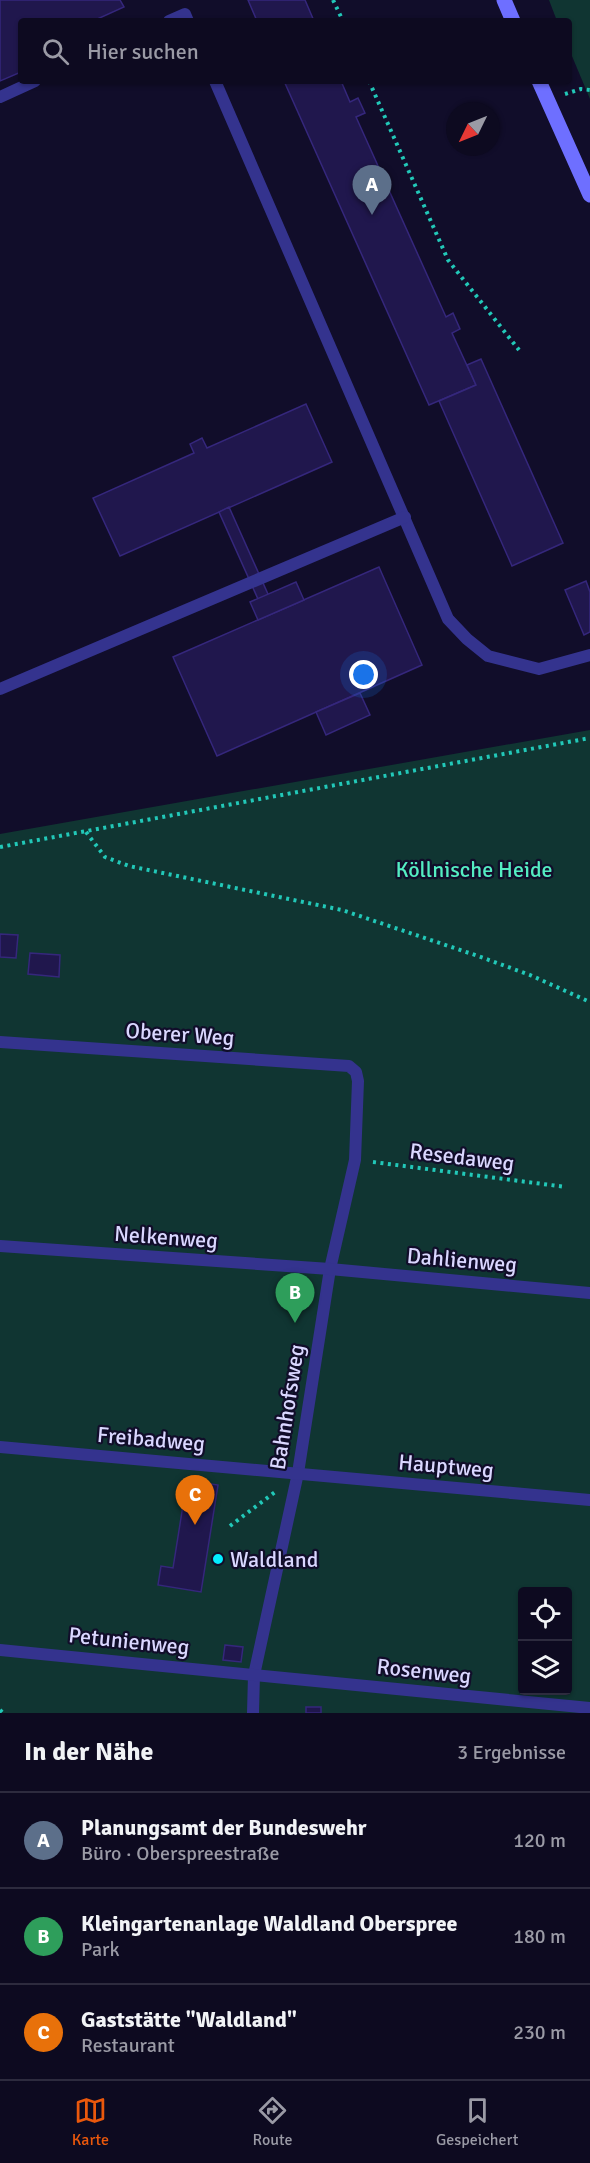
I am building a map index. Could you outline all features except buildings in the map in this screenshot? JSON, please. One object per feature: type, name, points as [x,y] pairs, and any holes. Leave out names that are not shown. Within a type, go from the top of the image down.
[{"type":"main road","points":[[504,0],[512,18]]},
{"type":"main road","points":[[540,84],[590,195]]},
{"type":"lane","points":[[0,97],[28,84]]},
{"type":"lane","points":[[215,84],[448,619],[488,657],[539,669],[590,655]]},
{"type":"lane","points":[[0,689],[405,517]]},
{"type":"lane","name":"Oberer Weg","points":[[0,1042],[349,1066],[356,1072]]},
{"type":"lane","name":"Bahnhofsweg","points":[[253,1713],[254,1674],[298,1473],[330,1269],[355,1160],[358,1081],[356,1072]]},
{"type":"lane","name":"Nelkenweg","points":[[0,1246],[330,1269]]},
{"type":"lane","name":"Dahlienweg","points":[[330,1269],[590,1293]]},
{"type":"lane","name":"Freibadweg","points":[[0,1447],[298,1473]]},
{"type":"lane","name":"Hauptweg","points":[[298,1473],[590,1500]]},
{"type":"lane","name":"Petunienweg","points":[[0,1650],[254,1674]]},
{"type":"lane","name":"Rosenweg","points":[[254,1674],[590,1708]]},
{"type":"path","points":[[333,0],[342,18]]},
{"type":"path","points":[[370,84],[448,260],[519,350]]},
{"type":"path","points":[[0,847],[590,738]]},
{"type":"path","points":[[86,832],[105,857],[129,866],[342,910],[489,960],[590,1002]]},
{"type":"path","name":"Resedaweg","points":[[355,1160],[566,1187]]},
{"type":"path","points":[[230,1526],[298,1473]]},
{"type":"green space","points":[[549,0],[590,0],[590,99],[572,56],[572,18],[556,18]]},
{"type":"green space","name":"Köllnische Heide","points":[[590,730],[590,1713],[0,1713],[0,834]]},
{"type":"place","name":"Planungsamt der Bundeswehr","points":[[372,215]]},
{"type":"place","name":"Kleingartenanlage Waldland Oberspree","points":[[295,1323]]},
{"type":"place","name":"Gaststätte \"Waldland\"","points":[[195,1525]]},
{"type":"place","name":"Waldland","points":[[218,1559]]}]
